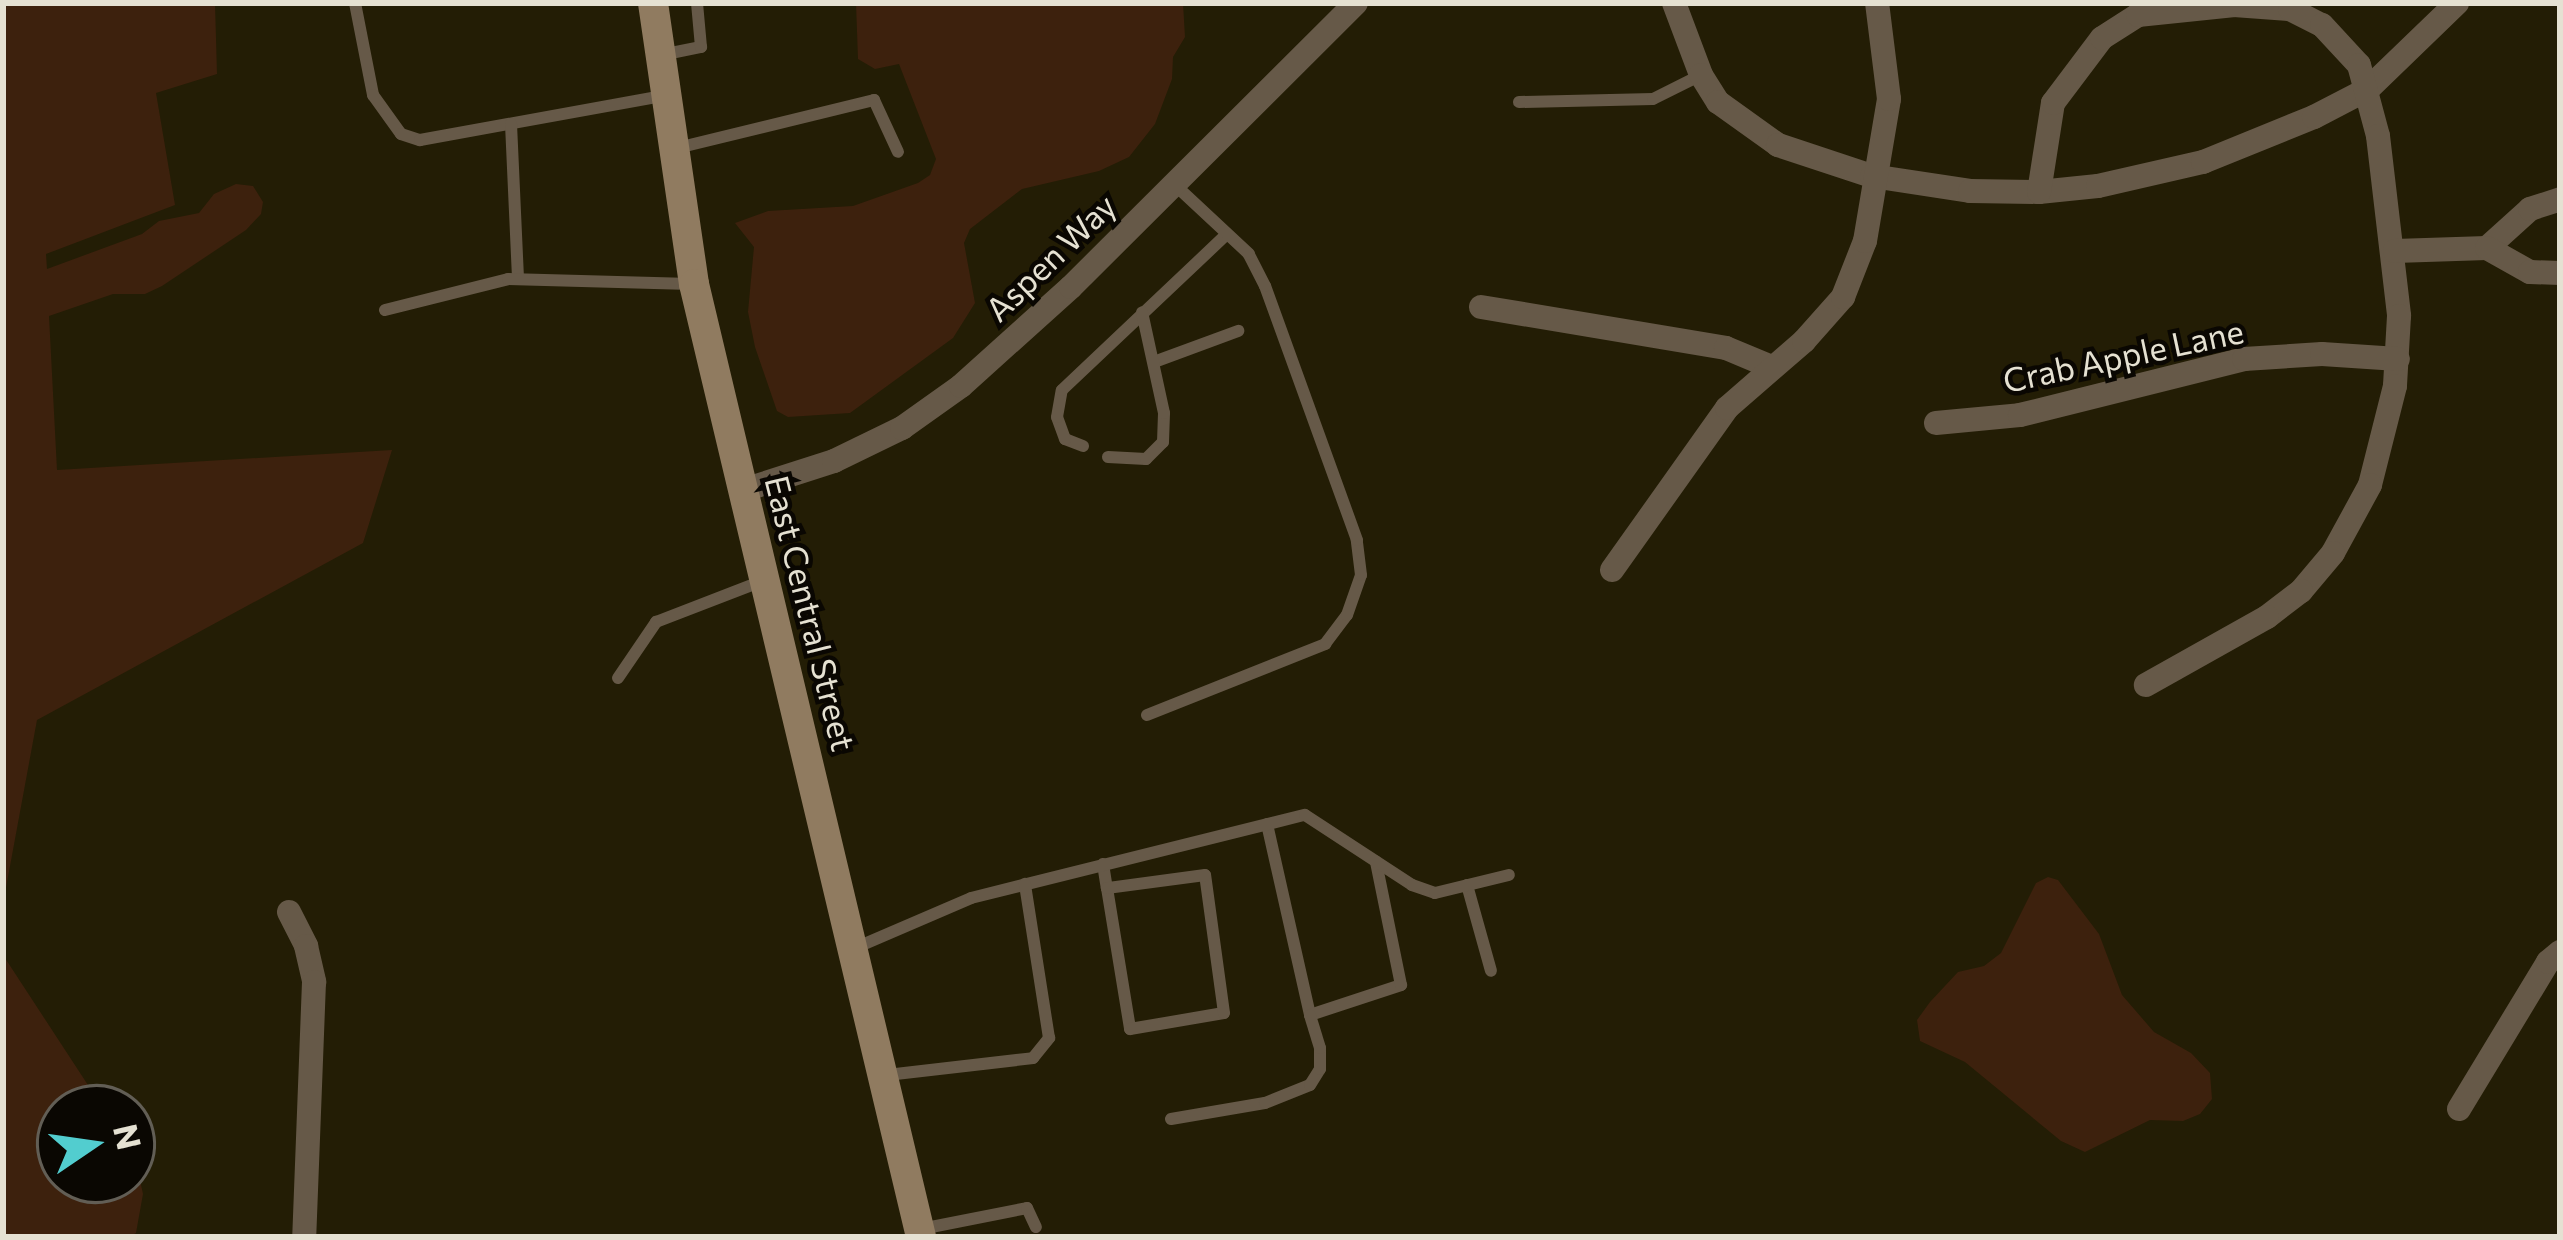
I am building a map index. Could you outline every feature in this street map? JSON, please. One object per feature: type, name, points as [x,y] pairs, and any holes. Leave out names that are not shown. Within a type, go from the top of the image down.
[{"type":"main road","name":"East Central Street","points":[[653,3],[694,284],[920,1233]]},
{"type":"street","name":"Aspen Way","points":[[744,490],[834,461],[902,428],[946,397],[1070,287],[1356,3]]},
{"type":"street","points":[[1673,3],[1701,75],[1718,102],[1778,145],[1872,176],[1970,190],[2039,192],[2098,186],[2203,162],[2368,89],[2457,3]]},
{"type":"street","points":[[1612,570],[1727,408],[1769,366],[1804,341],[1843,297],[1865,241],[1872,176],[1889,99],[1876,3]]},
{"type":"street","points":[[2039,192],[2053,103],[2102,38],[2138,15],[2234,5],[2290,8],[2344,43],[2368,89],[2395,251],[2398,359],[2370,485],[2317,575],[2267,616],[2146,685]]},
{"type":"street","points":[[2487,248],[2530,209],[2560,199]]},
{"type":"street","points":[[2395,251],[2487,248],[2530,272],[2560,273]]},
{"type":"street","points":[[1481,308],[1726,348],[1769,366]]},
{"type":"street","name":"Crab Apple Lane","points":[[1936,423],[2034,412],[2244,359],[2322,354],[2398,359]]},
{"type":"street","points":[[289,912],[306,946],[314,982],[304,1237]]},
{"type":"street","points":[[2459,1108],[2548,962],[2560,952]]},
{"type":"lane","points":[[355,3],[373,94],[401,134],[420,140],[664,96]]},
{"type":"lane","points":[[659,56],[701,47],[697,3]]},
{"type":"lane","points":[[1519,103],[1653,99],[1701,75]]},
{"type":"lane","points":[[672,149],[874,100],[898,152]]},
{"type":"lane","points":[[511,124],[518,279]]},
{"type":"lane","points":[[1148,716],[1325,644],[1347,615],[1360,575],[1357,540],[1265,286],[1249,254],[1173,183]]},
{"type":"lane","points":[[1084,446],[1065,439],[1057,417],[1063,390],[1226,235]]},
{"type":"lane","points":[[385,310],[518,279],[694,284]]},
{"type":"lane","points":[[1108,457],[1146,459],[1163,442],[1164,412],[1142,312]]},
{"type":"lane","points":[[1154,362],[1238,331]]},
{"type":"lane","points":[[618,678],[656,622],[766,580]]},
{"type":"lane","points":[[855,948],[971,898],[1305,815],[1376,862],[1436,893],[1509,875]]},
{"type":"lane","points":[[1171,1119],[1265,1103],[1310,1085],[1320,1069],[1320,1048],[1267,824]]},
{"type":"lane","points":[[1310,1015],[1400,985],[1376,862]]},
{"type":"lane","points":[[1103,864],[1130,1029],[1224,1013],[1205,874],[1107,888]]},
{"type":"lane","points":[[885,1076],[1033,1058],[1049,1038],[1025,884]]},
{"type":"lane","points":[[1467,885],[1491,971]]},
{"type":"lane","points":[[920,1233],[1028,1208],[1036,1227]]},
{"type":"shaded area","points":[[3,3],[215,3],[217,74],[156,93],[175,205],[46,254],[47,269],[142,234],[159,221],[199,213],[214,194],[236,184],[253,186],[263,202],[261,214],[246,230],[162,286],[145,294],[113,294],[49,316],[57,470],[392,450],[363,543],[37,720],[3,904]]},
{"type":"shaded area","points":[[856,3],[1183,3],[1185,37],[1173,57],[1172,79],[1155,124],[1129,157],[1099,171],[1022,189],[970,229],[964,243],[975,303],[953,338],[850,413],[788,417],[777,411],[755,347],[748,312],[754,247],[735,223],[768,211],[853,206],[918,183],[930,175],[936,159],[899,64],[875,69],[858,59]]},
{"type":"shaded area","points":[[2048,877],[2058,880],[2099,934],[2122,995],[2154,1032],[2191,1053],[2210,1073],[2212,1099],[2200,1114],[2183,1121],[2150,1120],[2085,1152],[2061,1141],[1965,1062],[1920,1041],[1917,1020],[1930,1002],[1958,972],[1984,966],[2001,953],[2036,883]]},
{"type":"shaded area","points":[[3,955],[87,1084],[36,1084],[36,1204],[141,1204],[136,1233],[129,1237],[3,1237]]}]
